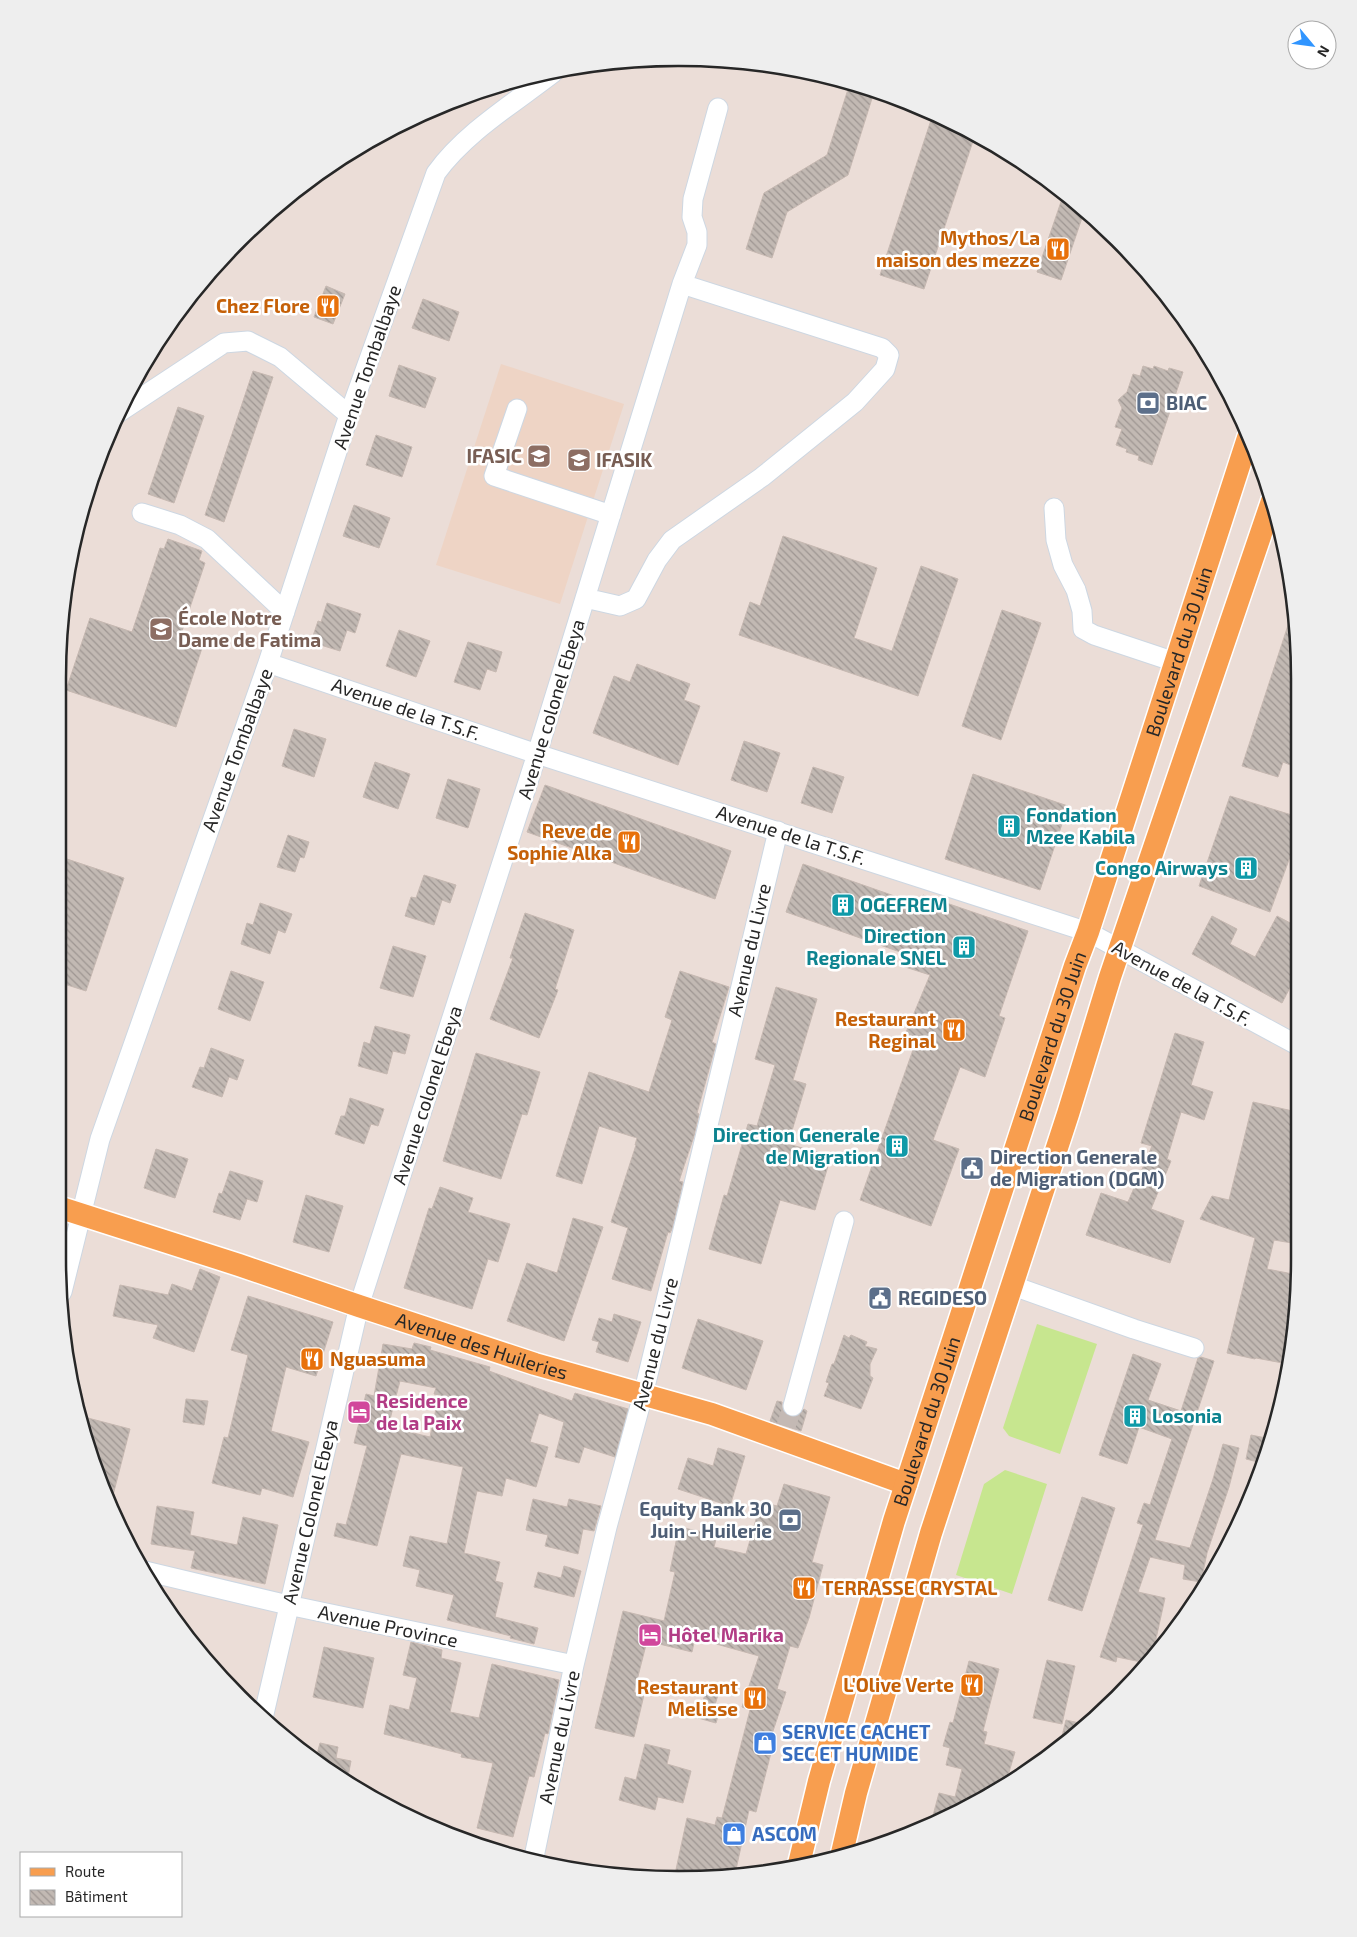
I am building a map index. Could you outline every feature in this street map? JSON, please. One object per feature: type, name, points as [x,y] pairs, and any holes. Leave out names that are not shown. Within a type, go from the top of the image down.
[{"type":"main road","name":"Boulevard du 30 Juin","points":[[800,1858],[819,1781],[906,1484],[1245,447]]},
{"type":"main road","name":"Boulevard du 30 Juin","points":[[843,1848],[856,1793],[931,1533],[1120,949],[1268,513]]},
{"type":"main road","name":"Avenue des Huileries","points":[[66,1210],[239,1265],[535,1364],[784,1433],[906,1484]]},
{"type":"street","name":"Avenue Tombalbaye","points":[[67,1272],[100,1139],[268,663],[349,415],[436,172],[448,155],[469,137],[541,82]]},
{"type":"street","name":"Avenue colonel Ebeya","points":[[359,1306],[538,754],[682,284],[697,245],[692,217],[693,198],[718,108]]},
{"type":"street","points":[[585,598],[620,606],[636,599],[657,560],[672,540],[762,477],[855,402],[886,369],[889,355],[882,348],[682,284]]},
{"type":"street","points":[[131,405],[224,343],[248,341],[280,356],[349,415]]},
{"type":"street","points":[[517,409],[494,476],[611,515]]},
{"type":"street","points":[[1054,508],[1056,540],[1063,565],[1076,590],[1082,611],[1083,630],[1175,662]]},
{"type":"street","points":[[142,513],[180,525],[207,540],[285,612]]},
{"type":"street","name":"Avenue de la T.S.F.","points":[[268,663],[538,754],[1088,932],[1291,1042]]},
{"type":"street","name":"Avenue du Livre","points":[[535,1853],[574,1665],[607,1527],[643,1395],[778,831]]},
{"type":"street","points":[[793,1406],[844,1221]]},
{"type":"street","points":[[1011,1285],[1134,1329],[1194,1348]]},
{"type":"street","name":"Avenue Colonel Ebeya","points":[[265,1709],[359,1306]]},
{"type":"street","name":"Avenue Province","points":[[153,1573],[288,1605],[574,1665]]},
{"type":"shaded area","name":"IFASIC","points":[[501,364],[624,404],[560,604],[436,565]]},
{"type":"green space","points":[[1037,1324],[1097,1344],[1060,1454],[1009,1436],[1003,1428]]},
{"type":"green space","points":[[1005,1470],[1047,1484],[1012,1594],[956,1575],[984,1484]]},
{"type":"building","points":[[848,90],[872,98],[848,175],[787,212],[772,258],[746,249],[764,193],[827,155]]},
{"type":"building","points":[[931,121],[973,142],[924,289],[880,275]]},
{"type":"building","name":"Mythos/La maison des mezze","points":[[1061,201],[1082,218],[1061,280],[1037,272]]},
{"type":"building","points":[[326,286],[345,294],[333,324],[314,317]]},
{"type":"building","points":[[423,299],[459,312],[449,341],[412,328]]},
{"type":"building","points":[[399,365],[436,378],[425,408],[389,396]]},
{"type":"building","points":[[1143,366],[1153,369],[1154,366],[1168,371],[1169,368],[1183,372],[1152,465],[1138,460],[1139,456],[1126,452],[1127,449],[1116,445],[1122,429],[1115,427],[1122,408],[1118,400],[1127,392],[1133,374],[1140,376]]},
{"type":"building","points":[[253,371],[273,377],[224,522],[205,515]]},
{"type":"building","points":[[178,407],[204,416],[174,503],[148,494]]},
{"type":"building","points":[[376,435],[412,447],[402,477],[366,465]]},
{"type":"building","points":[[354,505],[390,518],[379,548],[343,536]]},
{"type":"building","points":[[783,536],[877,568],[854,638],[892,651],[921,566],[958,579],[918,696],[739,635],[750,602],[760,606]]},
{"type":"building","name":"École Notre Dame de Fatima","points":[[168,539],[202,551],[199,560],[205,563],[181,634],[204,642],[176,727],[66,690],[90,618],[132,632],[160,548],[164,549]]},
{"type":"building","points":[[327,603],[361,614],[355,633],[347,630],[340,651],[311,642],[318,621],[321,622]]},
{"type":"building","points":[[1002,610],[1041,623],[1001,740],[962,726]]},
{"type":"building","points":[[1288,625],[1291,678],[1291,765],[1283,762],[1278,777],[1242,766]]},
{"type":"building","points":[[399,630],[430,641],[416,677],[386,666]]},
{"type":"building","points":[[468,642],[502,652],[496,672],[487,669],[480,690],[454,682]]},
{"type":"building","points":[[637,664],[690,684],[684,700],[700,706],[678,765],[593,733],[614,676],[630,682]]},
{"type":"building","points":[[294,729],[326,739],[314,777],[282,766]]},
{"type":"building","points":[[744,741],[780,753],[767,792],[731,780]]},
{"type":"building","points":[[375,762],[410,774],[398,809],[363,797]]},
{"type":"building","points":[[813,767],[844,777],[832,813],[801,803]]},
{"type":"building","name":"Fondation Mzee Kabila","points":[[973,774],[1068,806],[1040,890],[945,859]]},
{"type":"building","points":[[448,779],[480,789],[468,828],[436,818]]},
{"type":"building","name":"Reve de Sophie Alka","points":[[545,785],[731,851],[715,899],[527,832]]},
{"type":"building","name":"Congo Airways","points":[[1230,796],[1291,815],[1291,857],[1270,912],[1199,886]]},
{"type":"building","points":[[288,835],[309,842],[304,858],[300,857],[295,872],[277,867]]},
{"type":"building","points":[[66,859],[124,878],[86,991],[66,985]]},
{"type":"building","points":[[803,864],[920,905],[923,895],[1028,931],[999,1016],[1005,1018],[985,1077],[960,1067],[933,1140],[959,1149],[931,1226],[860,1200],[914,1047],[902,1042],[930,975],[899,965],[903,953],[786,912]]},
{"type":"building","points":[[424,875],[456,885],[450,903],[442,900],[434,925],[405,916],[411,897],[416,898]]},
{"type":"building","points":[[260,903],[292,914],[285,933],[278,930],[270,954],[241,944],[247,923],[253,925]]},
{"type":"building","points":[[525,913],[574,930],[555,989],[558,990],[539,1038],[490,1019],[513,958],[510,958]]},
{"type":"building","points":[[1212,916],[1237,929],[1230,944],[1255,957],[1277,916],[1291,923],[1291,986],[1282,1003],[1192,954]]},
{"type":"building","points":[[393,946],[426,956],[413,997],[380,988]]},
{"type":"building","points":[[231,971],[264,982],[250,1021],[218,1009]]},
{"type":"building","points":[[680,971],[729,987],[712,1042],[716,1044],[697,1113],[699,1114],[694,1136],[679,1181],[683,1182],[672,1229],[670,1233],[668,1232],[651,1291],[612,1279],[628,1228],[611,1222],[637,1138],[599,1126],[582,1184],[556,1176],[589,1072],[649,1092],[672,1020],[665,1017]]},
{"type":"building","points":[[776,987],[817,999],[793,1080],[806,1084],[788,1144],[831,1156],[815,1210],[780,1200],[761,1264],[709,1249],[724,1195],[727,1196],[748,1124],[757,1126],[775,1065],[755,1059]]},
{"type":"building","points":[[375,1026],[410,1035],[405,1054],[393,1051],[387,1074],[358,1066],[364,1042],[370,1044]]},
{"type":"building","points":[[1175,1033],[1204,1042],[1191,1085],[1213,1092],[1204,1120],[1181,1112],[1167,1159],[1171,1161],[1151,1209],[1184,1221],[1170,1263],[1086,1235],[1101,1193],[1128,1202],[1152,1146],[1141,1143]]},
{"type":"building","points":[[211,1048],[244,1060],[237,1080],[229,1077],[222,1097],[192,1087],[200,1067],[204,1068]]},
{"type":"building","points":[[476,1053],[540,1072],[527,1115],[522,1114],[501,1179],[443,1161]]},
{"type":"building","points":[[350,1098],[384,1109],[378,1126],[371,1124],[364,1144],[335,1134],[341,1116],[345,1116]]},
{"type":"building","points":[[1253,1102],[1291,1111],[1291,1243],[1274,1240],[1267,1269],[1290,1273],[1286,1338],[1282,1363],[1227,1353],[1255,1238],[1200,1219],[1212,1196],[1229,1200]]},
{"type":"building","points":[[156,1149],[188,1159],[175,1198],[144,1188]]},
{"type":"building","points":[[230,1171],[263,1181],[257,1202],[247,1199],[240,1220],[213,1212],[219,1193],[222,1194]]},
{"type":"building","points":[[440,1187],[473,1198],[468,1212],[510,1224],[498,1262],[488,1259],[472,1309],[404,1288],[429,1208],[432,1209]]},
{"type":"building","points":[[306,1195],[343,1206],[329,1252],[293,1242]]},
{"type":"building","points":[[573,1218],[603,1227],[564,1341],[507,1321],[527,1263],[557,1273]]},
{"type":"building","points":[[200,1269],[220,1277],[194,1352],[153,1338],[158,1325],[113,1316],[120,1285],[168,1295],[172,1284],[192,1291]]},
{"type":"building","points":[[248,1296],[333,1322],[316,1376],[286,1367],[271,1431],[309,1442],[293,1497],[262,1488],[260,1495],[212,1483],[224,1437],[228,1438],[248,1355],[231,1350]]},
{"type":"building","points":[[614,1314],[641,1322],[628,1362],[596,1352],[599,1342],[592,1340],[599,1318],[612,1322]]},
{"type":"building","points":[[698,1319],[763,1341],[746,1390],[682,1368]]},
{"type":"building","points":[[844,1335],[849,1338],[851,1335],[867,1342],[865,1346],[877,1349],[870,1364],[870,1376],[873,1378],[861,1409],[824,1396],[829,1383],[826,1382]]},
{"type":"building","points":[[414,1343],[431,1347],[430,1350],[490,1367],[489,1371],[572,1401],[575,1393],[628,1409],[615,1457],[584,1447],[579,1463],[555,1457],[564,1422],[539,1413],[530,1442],[548,1447],[536,1487],[506,1478],[502,1496],[477,1491],[464,1553],[500,1562],[495,1581],[503,1583],[495,1617],[538,1628],[534,1644],[510,1638],[511,1636],[447,1620],[454,1595],[416,1586],[420,1570],[403,1566],[410,1536],[447,1544],[463,1467],[401,1454],[377,1546],[334,1536],[337,1523],[346,1525],[367,1446],[354,1443],[366,1394],[374,1396],[383,1344],[412,1349]],"holes":[[[400,1381],[436,1388],[434,1394],[439,1395],[430,1437],[388,1427]]]},
{"type":"building","points":[[1133,1354],[1161,1364],[1148,1400],[1181,1411],[1198,1358],[1201,1357],[1214,1361],[1155,1540],[1190,1548],[1223,1444],[1239,1448],[1229,1487],[1207,1553],[1202,1576],[1199,1582],[1183,1579],[1185,1565],[1150,1557],[1138,1592],[1165,1598],[1155,1642],[1139,1662],[1117,1657],[1116,1662],[1100,1657],[1143,1525],[1137,1523],[1144,1503],[1150,1505],[1172,1439],[1139,1427],[1127,1464],[1099,1455]]},
{"type":"building","points":[[186,1399],[208,1401],[204,1425],[183,1422]]},
{"type":"building","points":[[777,1401],[782,1402],[782,1409],[790,1417],[796,1417],[804,1409],[807,1411],[801,1431],[770,1421]]},
{"type":"building","points":[[87,1418],[130,1429],[113,1494]]},
{"type":"building","points":[[1251,1435],[1264,1438],[1256,1461],[1246,1459]]},
{"type":"building","points":[[718,1448],[745,1456],[730,1506],[678,1489],[688,1458],[713,1466]]},
{"type":"building","points":[[784,1484],[830,1497],[812,1562],[823,1565],[809,1618],[798,1648],[790,1646],[777,1689],[786,1692],[770,1740],[774,1741],[756,1812],[749,1810],[736,1868],[676,1871],[687,1818],[715,1825],[717,1817],[722,1818],[750,1710],[742,1707],[759,1656],[695,1638],[692,1652],[647,1641],[634,1692],[644,1695],[634,1737],[595,1728],[623,1611],[664,1621],[675,1572],[670,1571],[679,1527],[717,1535],[714,1547],[746,1554],[761,1502],[777,1506]]},
{"type":"building","points":[[1082,1497],[1115,1508],[1082,1611],[1048,1600]]},
{"type":"building","points":[[533,1499],[567,1507],[569,1499],[601,1506],[594,1531],[583,1529],[578,1554],[545,1546],[548,1535],[526,1530]]},
{"type":"building","points":[[157,1506],[194,1512],[190,1535],[237,1545],[243,1517],[278,1525],[265,1584],[191,1568],[195,1551],[151,1544]]},
{"type":"building","points":[[564,1566],[581,1571],[574,1597],[534,1587],[538,1572],[561,1578]]},
{"type":"building","points":[[411,1642],[442,1650],[441,1658],[461,1663],[450,1712],[479,1718],[492,1664],[559,1680],[548,1734],[545,1733],[534,1777],[529,1776],[513,1837],[477,1828],[493,1763],[461,1757],[462,1754],[384,1734],[390,1705],[409,1710],[417,1678],[403,1675]]},
{"type":"building","points":[[324,1647],[374,1658],[363,1708],[313,1697]]},
{"type":"building","points":[[1047,1660],[1075,1666],[1062,1724],[1033,1718]]},
{"type":"building","points":[[969,1661],[999,1669],[983,1731],[987,1732],[984,1744],[1015,1752],[1008,1775],[985,1789],[933,1815],[939,1793],[955,1797],[962,1769],[946,1765],[950,1748],[943,1746],[950,1722],[953,1723]]},
{"type":"building","points":[[706,1691],[718,1695],[714,1708],[720,1710],[716,1723],[698,1718]]},
{"type":"building","points":[[1066,1720],[1078,1723],[1062,1735]]},
{"type":"building","points":[[320,1743],[338,1747],[336,1758],[351,1761],[348,1774],[338,1768],[317,1753]]},
{"type":"building","points":[[645,1744],[670,1750],[667,1764],[691,1771],[683,1803],[658,1797],[655,1810],[619,1800],[625,1777],[636,1780]]},
{"type":"tunnel","points":[[786,1426],[793,1406]]},
{"type":"place","name":"Mythos/La maison des mezze","points":[[1058,249]]},
{"type":"place","name":"Chez Flore","points":[[328,306]]},
{"type":"place","name":"BIAC","points":[[1148,403]]},
{"type":"place","name":"IFASIC","points":[[539,456]]},
{"type":"place","name":"IFASIK","points":[[579,460]]},
{"type":"place","name":"École Notre Dame de Fatima","points":[[161,629]]},
{"type":"place","name":"Fondation Mzee Kabila","points":[[1009,826]]},
{"type":"place","name":"Reve de Sophie Alka","points":[[629,842]]},
{"type":"place","name":"Congo Airways","points":[[1246,868]]},
{"type":"place","name":"OGEFREM","points":[[843,905]]},
{"type":"place","name":"Direction Regionale SNEL","points":[[964,947]]},
{"type":"place","name":"Restaurant Reginal","points":[[954,1030]]},
{"type":"place","name":"Direction Generale de Migration","points":[[897,1146]]},
{"type":"place","name":"Direction Generale de Migration (DGM)","points":[[972,1168]]},
{"type":"place","name":"REGIDESO","points":[[880,1298]]},
{"type":"place","name":"Nguasuma","points":[[312,1359]]},
{"type":"place","name":"Residence de la Paix","points":[[359,1412]]},
{"type":"place","name":"Losonia","points":[[1135,1416]]},
{"type":"place","name":"Equity Bank 30 Juin - Huilerie","points":[[790,1520]]},
{"type":"place","name":"TERRASSE CRYSTAL","points":[[804,1588]]},
{"type":"place","name":"Hôtel Marika","points":[[650,1635]]},
{"type":"place","name":"L'Olive Verte","points":[[972,1685]]},
{"type":"place","name":"Restaurant Melisse","points":[[755,1698]]},
{"type":"place","name":"SERVICE CACHET SEC ET HUMIDE","points":[[765,1743]]},
{"type":"place","name":"ASCOM","points":[[734,1834]]}]
